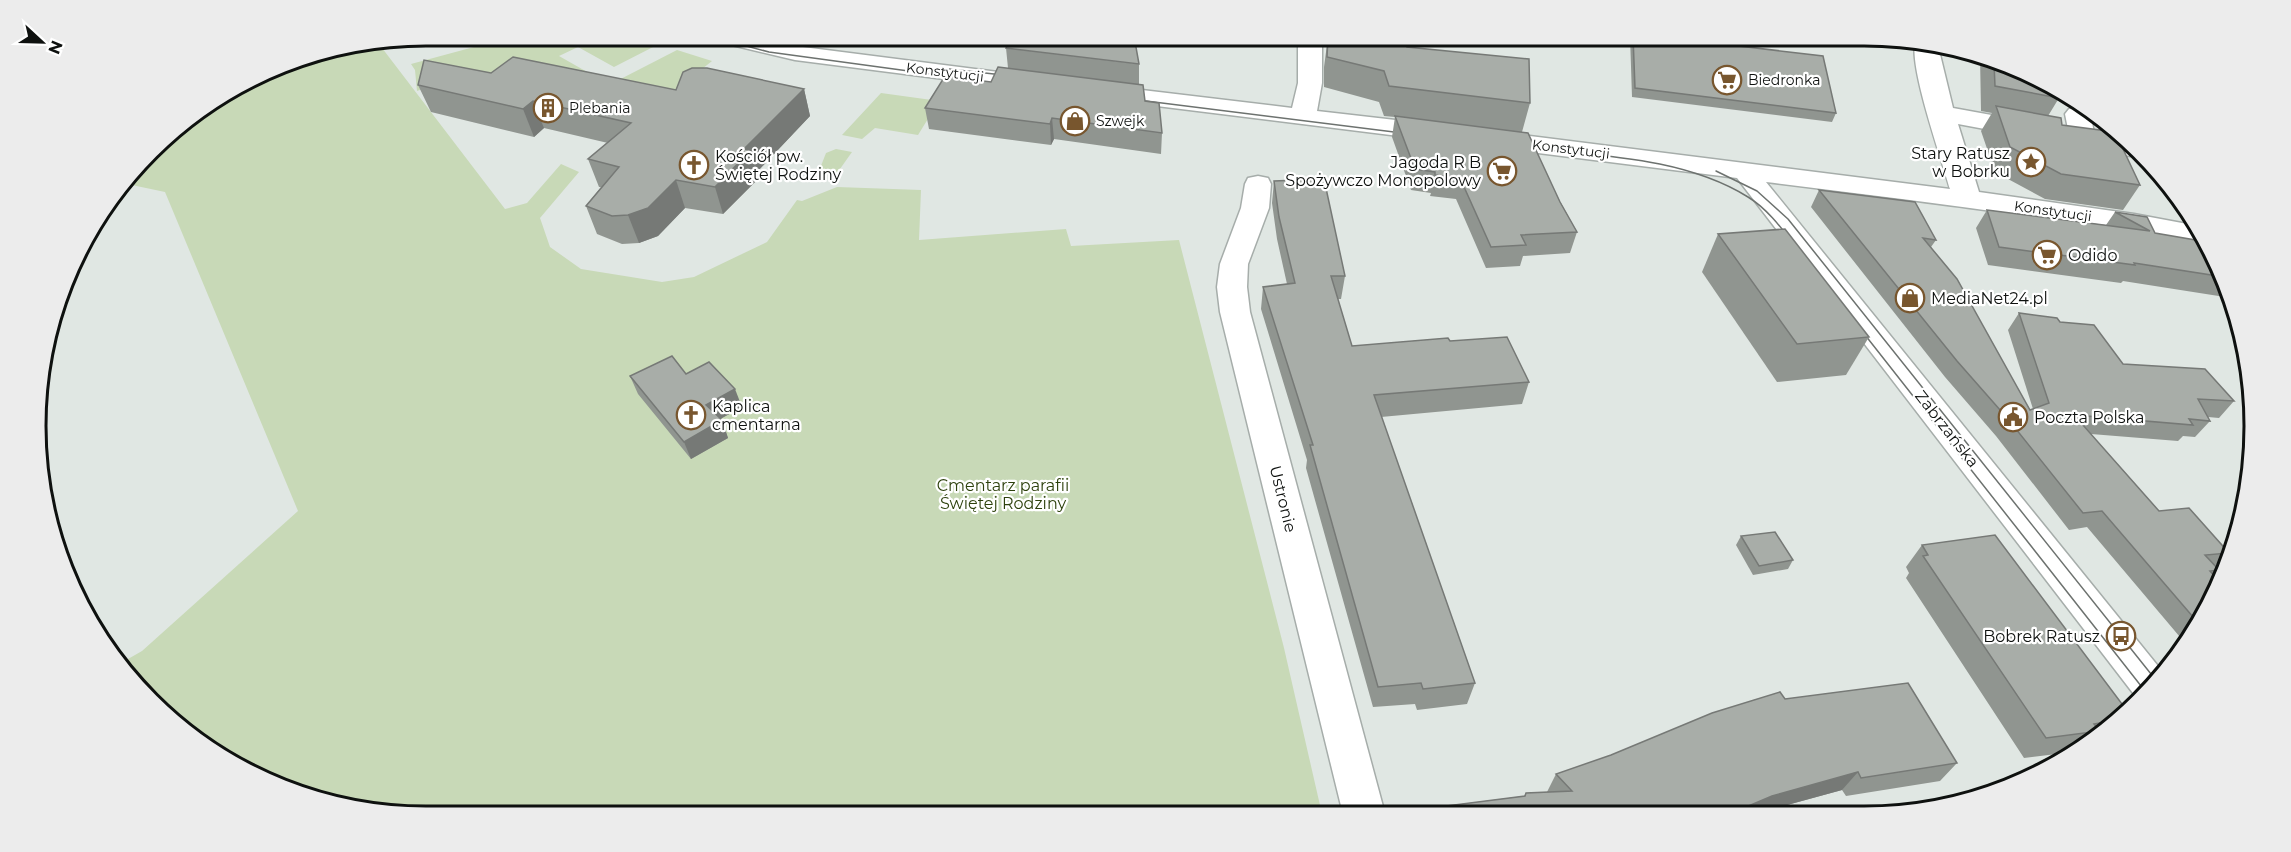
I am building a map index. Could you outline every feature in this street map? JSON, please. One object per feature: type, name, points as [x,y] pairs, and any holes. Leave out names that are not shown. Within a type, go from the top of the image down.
[{"type":"street","name":"Konstytucji","points":[[761,46],[807,55],[1967,199],[2134,223],[2193,234]]},
{"type":"street","points":[[1303,117],[1310,83],[1310,46]]},
{"type":"street","points":[[1927,52],[1967,199]]},
{"type":"street","points":[[1942,114],[2084,118],[2100,129]]},
{"type":"street","name":"Zabrzańska","points":[[1746,172],[1773,210],[2146,680]]},
{"type":"street","name":"Ustronie","points":[[1258,184],[1255,208],[1234,264],[1232,287],[1235,312],[1362,806]]},
{"type":"green space","points":[[478,46],[655,46],[614,67],[578,47],[559,56],[596,77],[439,83],[417,91],[415,70],[411,64]]},
{"type":"green space","name":"Cmentarz parafii Świętej Rodziny","points":[[383,49],[505,209],[527,203],[561,164],[579,172],[540,218],[550,247],[581,269],[662,282],[694,277],[767,242],[797,200],[802,201],[837,187],[921,190],[919,240],[1066,229],[1071,246],[1179,240],[1284,648],[1320,806],[401,805],[328,793],[281,777],[236,755],[215,742],[176,711],[127,660],[142,651],[298,511],[165,192],[133,185],[176,141],[215,110],[281,75],[328,59]]},
{"type":"green space","points":[[677,50],[712,61],[662,101],[607,86]]},
{"type":"green space","points":[[881,93],[939,101],[918,135],[875,128],[862,139],[842,135]]},
{"type":"green space","points":[[836,149],[852,152],[835,176],[819,171],[826,153]]},
{"type":"building","points":[[1007,46],[1136,46],[1139,64],[1006,48]]},
{"type":"building","points":[[1328,46],[1407,46],[1529,59],[1530,103],[1389,86],[1384,71],[1327,57]]},
{"type":"building","name":"Biedronka","points":[[1633,46],[1739,46],[1823,56],[1836,113],[1635,88]]},
{"type":"building","points":[[513,57],[676,90],[683,72],[692,68],[707,68],[804,89],[744,149],[751,150],[715,187],[676,180],[648,208],[628,215],[612,216],[586,206],[619,167],[588,159],[631,123],[533,101],[523,109],[418,85],[424,60],[491,73]]},
{"type":"building","points":[[998,67],[1143,85],[1145,101],[1159,103],[1162,133],[1052,118],[1050,124],[925,108],[945,76],[991,82]]},
{"type":"building","points":[[1994,70],[2056,97],[1995,86]]},
{"type":"building","points":[[1996,106],[2061,118],[2062,125],[2102,130],[2123,148],[2140,185],[2061,174],[2010,147]]},
{"type":"building","points":[[1395,116],[1528,133],[1560,202],[1577,232],[1521,235],[1526,245],[1491,247],[1460,178],[1435,175],[1435,172],[1415,169]]},
{"type":"building","points":[[1324,179],[1345,276],[1331,276],[1352,346],[1448,338],[1450,341],[1507,337],[1529,382],[1374,395],[1475,683],[1423,689],[1421,683],[1378,687],[1310,445],[1313,445],[1263,287],[1295,283],[1279,217],[1274,181]]},
{"type":"building","points":[[1819,190],[1915,202],[1936,240],[1923,238],[1957,279],[2030,410],[2049,403],[2019,313],[2057,318],[2060,322],[2094,325],[2123,364],[2205,369],[2234,401],[2198,399],[2210,421],[2189,419],[2193,425],[2074,415],[2159,511],[2189,508],[2224,548],[2222,554],[2205,555],[2217,568],[2216,570],[2210,571],[2214,575],[2193,617],[2102,511],[2083,513],[2008,419],[1957,361]]},
{"type":"building","points":[[1987,210],[2150,231],[2115,212],[2147,217],[2155,233],[2196,240],[2213,275],[2134,263],[2135,265],[1999,247]]},
{"type":"building","points":[[1785,229],[1869,337],[1797,344],[1718,234]]},
{"type":"building","name":"Kaplica cmentarna","points":[[672,356],[686,374],[709,362],[735,389],[706,405],[722,420],[684,442],[630,376]]},
{"type":"building","points":[[1775,532],[1793,560],[1759,566],[1741,536]]},
{"type":"building","points":[[1995,535],[2122,704],[2101,723],[2094,724],[2096,727],[2089,732],[2046,738],[1923,556],[1928,555],[1922,545]]},
{"type":"building","points":[[1908,683],[1957,763],[1861,778],[1858,772],[1772,796],[1748,806],[1446,806],[1525,796],[1526,793],[1572,791],[1556,774],[1611,755],[1712,713],[1780,692],[1785,699]]},
{"type":"tram line","points":[[746,46],[769,52],[960,78]]},
{"type":"tram line","points":[[949,69],[1012,76]]},
{"type":"tram line","points":[[1130,99],[1410,134]]},
{"type":"tram line","points":[[1520,147],[1637,160],[1695,173],[1722,183],[1755,201],[1793,243]]},
{"type":"tram line","points":[[1716,171],[1757,191],[1788,219],[2151,674]]},
{"type":"tram line","points":[[1858,326],[2141,686]]},
{"type":"place","name":"Biedronka","points":[[1727,80]]},
{"type":"place","name":"Plebania","points":[[548,108]]},
{"type":"place","name":"Szwejk","points":[[1075,121]]},
{"type":"place","name":"Stary Ratusz w Bobrku","points":[[2031,162]]},
{"type":"place","name":"Kościół pw. Świętej Rodziny","points":[[694,165]]},
{"type":"place","name":"Jagoda R B Spożywczo Monopolowy","points":[[1502,171]]},
{"type":"place","name":"Odido","points":[[2047,255]]},
{"type":"place","name":"MediaNet24.pl","points":[[1910,298]]},
{"type":"place","name":"Kaplica cmentarna","points":[[691,415]]},
{"type":"place","name":"Poczta Polska","points":[[2013,417]]},
{"type":"place","name":"Bobrek Ratusz","points":[[2121,636]]}]
